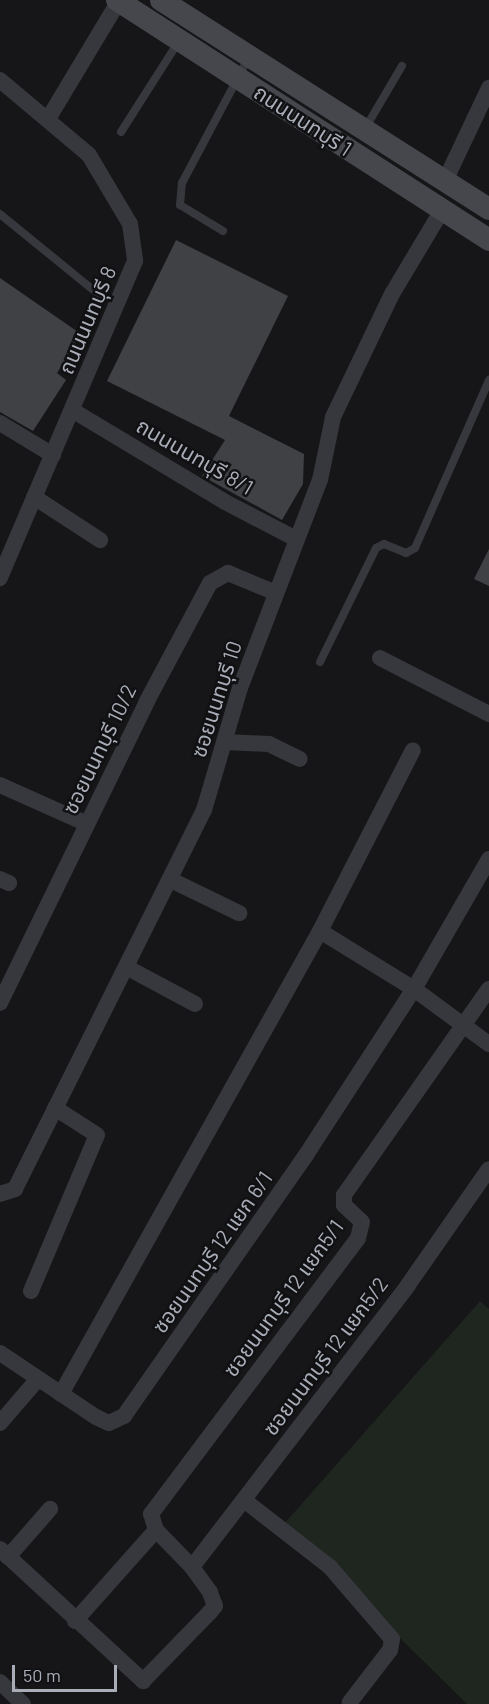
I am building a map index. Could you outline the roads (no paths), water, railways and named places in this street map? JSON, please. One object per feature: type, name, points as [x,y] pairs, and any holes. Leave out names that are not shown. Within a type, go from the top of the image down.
[{"type":"main road","name":"ถนนนนทบุรี 1","points":[[161,0],[489,209]]},
{"type":"main road","name":"ถนนนนทบุรี 1","points":[[118,1],[489,240]]},
{"type":"street","points":[[48,119],[118,1]]},
{"type":"street","name":"ถนนนนทบุรี 8","points":[[0,80],[89,155],[130,224],[135,248],[129,283],[0,578]]},
{"type":"street","points":[[445,181],[489,88]]},
{"type":"street","name":"ซอยนนทบุรี 10","points":[[5,1194],[55,1108],[128,968],[211,794],[225,742],[276,593],[320,480],[333,417],[393,294],[442,210]]},
{"type":"street","name":"ถนนนนทบุรี 8/1","points":[[72,410],[225,501],[296,538]]},
{"type":"street","points":[[0,423],[52,455]]},
{"type":"street","points":[[34,497],[100,540]]},
{"type":"street","name":"ซอยนนทบุรี 10/2","points":[[0,1003],[87,824],[211,580],[228,573],[276,593]]},
{"type":"street","points":[[380,658],[489,714]]},
{"type":"street","points":[[225,742],[269,744],[300,759]]},
{"type":"street","points":[[61,1394],[320,931],[413,750]]},
{"type":"street","points":[[0,785],[87,824]]},
{"type":"street","points":[[414,989],[489,859]]},
{"type":"street","points":[[171,880],[239,913]]},
{"type":"street","points":[[320,931],[414,989],[489,1044]]},
{"type":"street","points":[[128,968],[195,1004]]},
{"type":"street","name":"ซอยนนทบุรี 12 แยก 6/1","points":[[0,1353],[61,1394],[110,1423],[124,1416],[306,1155],[414,989]]},
{"type":"street","name":"ซอยนนทบุรี 12 แยก5/1","points":[[153,1522],[358,1238],[362,1222],[344,1205],[344,1195],[489,989]]},
{"type":"street","points":[[31,1291],[97,1135],[55,1108]]},
{"type":"street","name":"ซอยนนทบุรี 12 แยก5/2","points":[[192,1567],[408,1284],[489,1169]]},
{"type":"street","points":[[0,1423],[38,1379]]},
{"type":"street","points":[[244,1500],[330,1567],[392,1639],[390,1650],[350,1702]]},
{"type":"street","points":[[50,1509],[4,1553],[75,1621],[143,1681],[215,1606],[192,1567],[153,1522],[75,1621]]},
{"type":"street","points":[[0,1682],[23,1704]]},
{"type":"lane","points":[[122,132],[179,40]]},
{"type":"lane","points":[[223,231],[180,205],[182,183],[250,56]]},
{"type":"lane","points":[[364,129],[402,66]]},
{"type":"lane","points":[[0,214],[98,294]]},
{"type":"lane","points":[[320,662],[376,548],[384,544],[406,553],[415,548],[489,380]]}]
